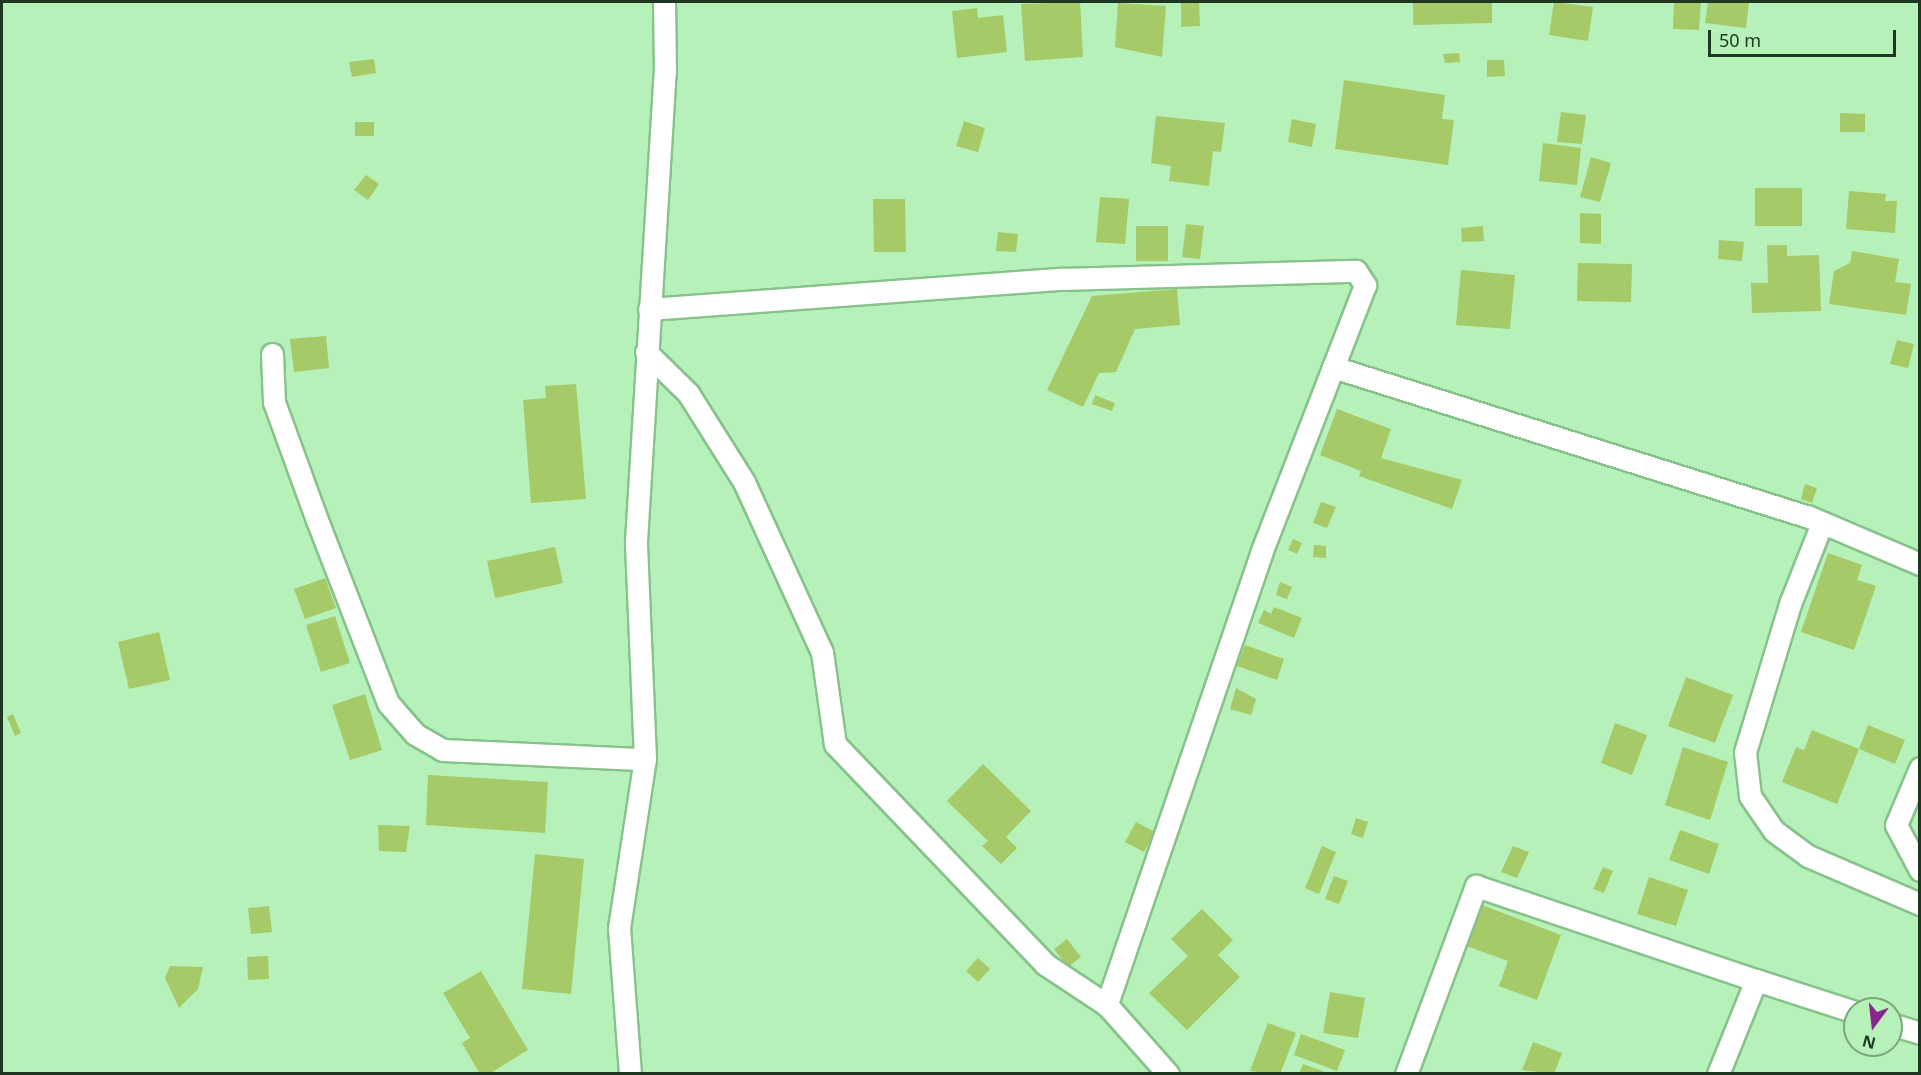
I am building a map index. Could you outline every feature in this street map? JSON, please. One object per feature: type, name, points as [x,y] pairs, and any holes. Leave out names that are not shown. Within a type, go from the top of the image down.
[{"type":"street","points":[[630,1074],[619,928],[645,759],[636,541],[648,309],[665,72],[664,2]]},
{"type":"street","points":[[648,309],[1061,279],[1356,270],[1365,285],[1262,551],[1107,1005]]},
{"type":"street","points":[[646,352],[688,393],[744,482],[822,652],[835,744],[1045,963],[1107,1005],[1168,1074]]},
{"type":"street","points":[[272,354],[274,402],[317,520],[388,703],[415,734],[443,750],[645,759]]},
{"type":"street","points":[[1334,367],[1822,523],[1920,564]]},
{"type":"street","points":[[1822,523],[1790,604],[1745,753],[1750,796],[1774,831],[1808,856],[1920,904]]},
{"type":"street","points":[[1920,768],[1896,825],[1920,870]]},
{"type":"street","points":[[1406,1074],[1476,886],[1843,1008]]},
{"type":"street","points":[[1718,1074],[1756,980]]},
{"type":"street","points":[[1903,1028],[1920,1033]]},
{"type":"building","points":[[1080,2],[1083,57],[1025,61],[1021,4]]},
{"type":"building","points":[[1181,2],[1199,2],[1200,26],[1181,27]]},
{"type":"building","points":[[1413,2],[1492,2],[1492,23],[1413,25]]},
{"type":"building","points":[[1554,2],[1593,7],[1588,41],[1549,35]]},
{"type":"building","points":[[1674,2],[1701,2],[1699,30],[1673,29]]},
{"type":"building","points":[[1708,2],[1749,2],[1746,28],[1705,23]]},
{"type":"building","points":[[1118,3],[1166,6],[1162,57],[1115,47]]},
{"type":"building","points":[[977,8],[978,18],[1003,15],[1007,52],[957,58],[952,11]]},
{"type":"building","points":[[1459,53],[1460,62],[1445,63],[1443,54]]},
{"type":"building","points":[[374,59],[376,73],[352,77],[349,62]]},
{"type":"building","points":[[1487,60],[1504,60],[1505,76],[1487,77]]},
{"type":"building","points":[[1344,80],[1445,95],[1442,119],[1454,120],[1448,165],[1335,149]]},
{"type":"building","points":[[1561,112],[1586,115],[1582,144],[1557,142]]},
{"type":"building","points":[[1840,113],[1865,114],[1865,132],[1840,132]]},
{"type":"building","points":[[1156,116],[1225,123],[1221,152],[1213,151],[1209,186],[1169,181],[1171,166],[1151,163]]},
{"type":"building","points":[[1292,119],[1316,124],[1312,147],[1288,142]]},
{"type":"building","points":[[964,121],[985,128],[978,152],[956,146]]},
{"type":"building","points":[[355,122],[374,122],[374,136],[355,136]]},
{"type":"building","points":[[1543,143],[1581,148],[1577,185],[1539,181]]},
{"type":"building","points":[[1591,157],[1611,163],[1600,202],[1580,197]]},
{"type":"building","points":[[366,175],[379,184],[368,200],[354,190]]},
{"type":"building","points":[[1755,188],[1802,188],[1802,226],[1755,226]]},
{"type":"building","points":[[1849,191],[1886,194],[1885,201],[1897,201],[1895,233],[1846,229]]},
{"type":"building","points":[[1100,197],[1129,199],[1125,244],[1096,242]]},
{"type":"building","points":[[873,199],[905,199],[906,252],[874,252]]},
{"type":"building","points":[[1580,213],[1601,214],[1601,244],[1580,243]]},
{"type":"building","points":[[1186,224],[1204,226],[1200,259],[1182,257]]},
{"type":"building","points":[[1136,226],[1168,226],[1168,261],[1136,261]]},
{"type":"building","points":[[1483,226],[1484,241],[1462,242],[1461,228]]},
{"type":"building","points":[[998,232],[1018,234],[1016,252],[996,251]]},
{"type":"building","points":[[1719,240],[1744,242],[1742,261],[1718,259]]},
{"type":"building","points":[[1767,245],[1787,245],[1787,256],[1819,255],[1821,311],[1752,313],[1751,283],[1768,283]]},
{"type":"building","points":[[1852,251],[1899,259],[1895,282],[1911,284],[1906,315],[1829,304],[1834,271],[1850,263]]},
{"type":"building","points":[[1578,263],[1632,264],[1631,302],[1577,301]]},
{"type":"building","points":[[1461,270],[1515,275],[1510,329],[1456,325]]},
{"type":"building","points":[[1177,289],[1180,325],[1135,329],[1116,372],[1099,373],[1083,407],[1047,390],[1092,296]]},
{"type":"building","points":[[326,336],[329,368],[294,372],[290,339]]},
{"type":"building","points":[[1897,340],[1914,344],[1908,368],[1890,364]]},
{"type":"building","points":[[576,384],[586,499],[531,503],[523,400],[546,398],[545,386]]},
{"type":"building","points":[[1095,395],[1115,403],[1112,411],[1092,404]]},
{"type":"building","points":[[1337,409],[1391,429],[1381,458],[1462,480],[1452,509],[1359,476],[1361,471],[1320,455]]},
{"type":"building","points":[[1805,484],[1817,488],[1812,503],[1801,499]]},
{"type":"building","points":[[1321,502],[1336,507],[1327,528],[1313,523]]},
{"type":"building","points":[[1293,539],[1302,543],[1297,554],[1288,550]]},
{"type":"building","points":[[1314,545],[1326,546],[1326,558],[1313,557]]},
{"type":"building","points":[[555,547],[563,583],[495,598],[487,561]]},
{"type":"building","points":[[1828,553],[1862,565],[1857,580],[1876,586],[1854,650],[1801,632]]},
{"type":"building","points":[[325,578],[336,608],[305,619],[294,589]]},
{"type":"building","points":[[1280,582],[1292,587],[1287,599],[1276,595]]},
{"type":"building","points":[[1274,607],[1302,618],[1294,638],[1258,623],[1264,610],[1271,614]]},
{"type":"building","points":[[335,616],[350,663],[321,672],[306,625]]},
{"type":"building","points":[[159,632],[170,680],[129,689],[118,642]]},
{"type":"building","points":[[1245,645],[1284,659],[1277,680],[1237,666]]},
{"type":"building","points":[[1686,677],[1733,695],[1715,743],[1668,726]]},
{"type":"building","points":[[1236,688],[1256,699],[1251,715],[1230,709]]},
{"type":"building","points":[[365,694],[382,750],[350,760],[332,705]]},
{"type":"building","points":[[13,714],[21,733],[15,736],[7,717]]},
{"type":"building","points":[[1615,723],[1647,735],[1632,775],[1601,763]]},
{"type":"building","points":[[1868,725],[1905,740],[1895,764],[1859,749]]},
{"type":"building","points":[[1812,730],[1859,749],[1837,804],[1782,782],[1796,747],[1804,750]]},
{"type":"building","points":[[1683,747],[1728,762],[1710,820],[1665,805]]},
{"type":"building","points":[[983,764],[1031,811],[1006,837],[1017,848],[1001,864],[982,846],[988,841],[947,801]]},
{"type":"building","points":[[428,775],[548,782],[545,833],[426,825]]},
{"type":"building","points":[[1356,818],[1368,822],[1363,838],[1351,834]]},
{"type":"building","points":[[1136,822],[1155,832],[1144,852],[1125,842]]},
{"type":"building","points":[[378,825],[410,826],[406,852],[379,851]]},
{"type":"building","points":[[1680,830],[1719,844],[1709,874],[1669,860]]},
{"type":"building","points":[[1322,846],[1336,852],[1319,894],[1305,888]]},
{"type":"building","points":[[1513,846],[1529,852],[1517,878],[1501,872]]},
{"type":"building","points":[[535,854],[584,859],[571,994],[522,989]]},
{"type":"building","points":[[1603,867],[1613,871],[1604,893],[1593,889]]},
{"type":"building","points":[[1334,876],[1348,881],[1339,904],[1325,899]]},
{"type":"building","points":[[1649,877],[1688,890],[1676,926],[1637,914]]},
{"type":"building","points":[[1479,904],[1561,935],[1537,1000],[1499,986],[1508,961],[1464,945]]},
{"type":"building","points":[[269,906],[272,932],[251,934],[248,908]]},
{"type":"building","points":[[1202,909],[1233,940],[1218,955],[1240,977],[1187,1030],[1149,993],[1188,956],[1171,939]]},
{"type":"building","points":[[1067,939],[1081,957],[1068,967],[1054,949]]},
{"type":"building","points":[[268,956],[269,979],[248,980],[247,957]]},
{"type":"building","points":[[978,958],[990,969],[978,982],[966,971]]},
{"type":"building","points":[[170,966],[203,967],[198,989],[179,1008],[165,978]]},
{"type":"building","points":[[481,971],[528,1050],[489,1074],[480,1074],[462,1043],[470,1038],[443,993]]},
{"type":"building","points":[[1330,992],[1365,998],[1358,1038],[1323,1033]]},
{"type":"building","points":[[1268,1023],[1296,1033],[1280,1074],[1250,1071]]},
{"type":"building","points":[[1301,1034],[1345,1050],[1337,1071],[1294,1055]]},
{"type":"building","points":[[1533,1042],[1562,1053],[1554,1074],[1522,1070]]},
{"type":"building","points":[[1303,1064],[1328,1073],[1328,1074],[1299,1074]]}]
